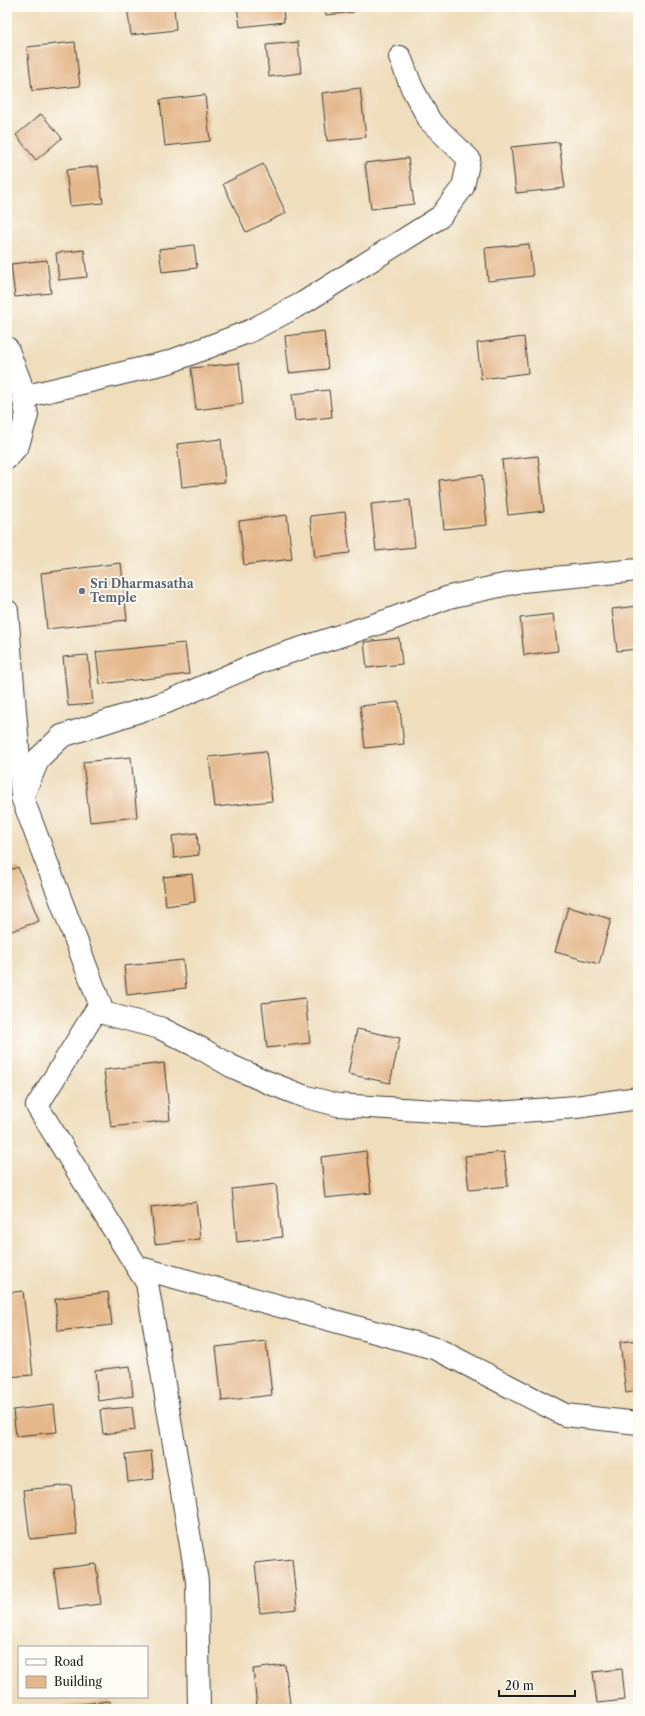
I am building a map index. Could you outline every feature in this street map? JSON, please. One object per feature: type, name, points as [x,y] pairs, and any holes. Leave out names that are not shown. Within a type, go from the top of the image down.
[{"type":"street","points":[[23,396],[169,362],[250,331],[303,303],[440,217],[463,187],[469,159],[430,121],[412,88],[400,57]]},
{"type":"street","points":[[7,348],[20,382],[27,415],[18,445],[7,458]]},
{"type":"street","points":[[15,800],[39,758],[62,736],[167,702],[265,660],[389,620],[449,597],[522,581],[638,570]]},
{"type":"street","points":[[7,611],[15,800],[100,1004],[37,1106],[147,1283],[197,1581],[199,1709]]},
{"type":"street","points":[[96,1011],[160,1028],[202,1049],[231,1066],[267,1082],[303,1096],[338,1105],[483,1114],[576,1107],[638,1098]]},
{"type":"street","points":[[137,1267],[437,1349],[566,1415],[638,1423]]},
{"type":"building","points":[[127,7],[174,7],[176,30],[131,35]]},
{"type":"building","points":[[237,7],[283,7],[284,22],[240,27]]},
{"type":"building","points":[[325,7],[354,7],[354,12],[326,15]]},
{"type":"building","points":[[75,42],[80,86],[32,91],[27,47]]},
{"type":"building","points":[[298,42],[301,73],[269,77],[266,45]]},
{"type":"building","points":[[360,88],[366,137],[327,141],[322,93]]},
{"type":"building","points":[[205,95],[210,141],[165,146],[160,100]]},
{"type":"building","points":[[41,114],[62,138],[36,160],[16,135]]},
{"type":"building","points":[[559,142],[565,188],[516,193],[511,147]]},
{"type":"building","points":[[408,158],[414,204],[371,209],[365,163]]},
{"type":"building","points":[[263,164],[286,213],[246,232],[223,184]]},
{"type":"building","points":[[98,166],[103,203],[70,206],[66,170]]},
{"type":"building","points":[[529,244],[533,276],[488,281],[485,248]]},
{"type":"building","points":[[194,245],[197,268],[162,272],[159,249]]},
{"type":"building","points":[[84,250],[87,277],[59,280],[56,253]]},
{"type":"building","points":[[47,260],[51,293],[15,297],[11,264]]},
{"type":"building","points":[[324,331],[328,369],[289,373],[285,336]]},
{"type":"building","points":[[524,337],[528,373],[481,379],[477,343]]},
{"type":"building","points":[[239,363],[243,404],[196,410],[191,368]]},
{"type":"building","points":[[329,390],[332,417],[295,421],[292,394]]},
{"type":"building","points":[[221,439],[225,482],[182,487],[177,444]]},
{"type":"building","points":[[538,456],[544,511],[508,515],[502,460]]},
{"type":"building","points":[[482,475],[487,525],[444,529],[439,480]]},
{"type":"building","points":[[410,500],[415,547],[376,551],[371,504]]},
{"type":"building","points":[[345,512],[350,553],[315,557],[310,516]]},
{"type":"building","points":[[287,515],[292,559],[244,565],[239,521]]},
{"type":"building","points":[[121,563],[127,620],[47,629],[41,573]]},
{"type":"building","points":[[638,606],[638,649],[617,651],[612,609]]},
{"type":"building","points":[[553,614],[558,651],[524,655],[520,618]]},
{"type":"building","points":[[399,638],[402,664],[367,668],[364,642]]},
{"type":"building","points":[[185,643],[189,674],[100,684],[96,652]]},
{"type":"building","points":[[88,655],[93,704],[68,706],[63,657]]},
{"type":"building","points":[[399,702],[404,744],[365,748],[360,706]]},
{"type":"building","points":[[266,751],[272,801],[215,807],[209,757]]},
{"type":"building","points":[[131,757],[137,817],[90,822],[83,762]]},
{"type":"building","points":[[197,833],[199,855],[174,858],[172,836]]},
{"type":"building","points":[[18,867],[39,921],[9,932],[7,927],[7,871]]},
{"type":"building","points":[[192,874],[195,902],[166,906],[163,877]]},
{"type":"building","points":[[568,907],[611,919],[599,964],[555,952]]},
{"type":"building","points":[[183,960],[186,988],[127,995],[124,966]]},
{"type":"building","points":[[305,998],[310,1043],[267,1048],[262,1003]]},
{"type":"building","points":[[357,1029],[400,1038],[390,1083],[348,1074]]},
{"type":"building","points":[[164,1063],[170,1120],[111,1127],[104,1070]]},
{"type":"building","points":[[366,1151],[371,1193],[325,1198],[321,1157]]},
{"type":"building","points":[[504,1152],[508,1186],[469,1190],[465,1156]]},
{"type":"building","points":[[276,1184],[282,1237],[237,1242],[232,1189]]},
{"type":"building","points":[[196,1202],[200,1239],[155,1244],[151,1207]]},
{"type":"building","points":[[23,1291],[33,1375],[7,1377],[7,1293]]},
{"type":"building","points":[[108,1292],[112,1325],[58,1331],[55,1299]]},
{"type":"building","points":[[638,1340],[638,1391],[626,1393],[620,1342]]},
{"type":"building","points":[[266,1341],[272,1395],[222,1401],[216,1347]]},
{"type":"building","points":[[130,1366],[133,1396],[98,1401],[95,1370]]},
{"type":"building","points":[[54,1405],[57,1432],[16,1436],[13,1410]]},
{"type":"building","points":[[132,1407],[135,1430],[103,1434],[100,1410]]},
{"type":"building","points":[[151,1451],[154,1479],[128,1482],[125,1454]]},
{"type":"building","points":[[71,1485],[77,1534],[30,1539],[24,1490]]},
{"type":"building","points":[[292,1559],[297,1609],[260,1613],[255,1563]]},
{"type":"building","points":[[96,1564],[101,1604],[59,1609],[54,1569]]},
{"type":"building","points":[[285,1665],[290,1704],[257,1707],[253,1669]]},
{"type":"building","points":[[622,1669],[625,1700],[597,1703],[593,1672]]},
{"type":"building","points":[[110,1701],[111,1709],[63,1709],[63,1706]]},
{"type":"place","name":"Sri Dharmasatha Temple","points":[[82,591]]}]
